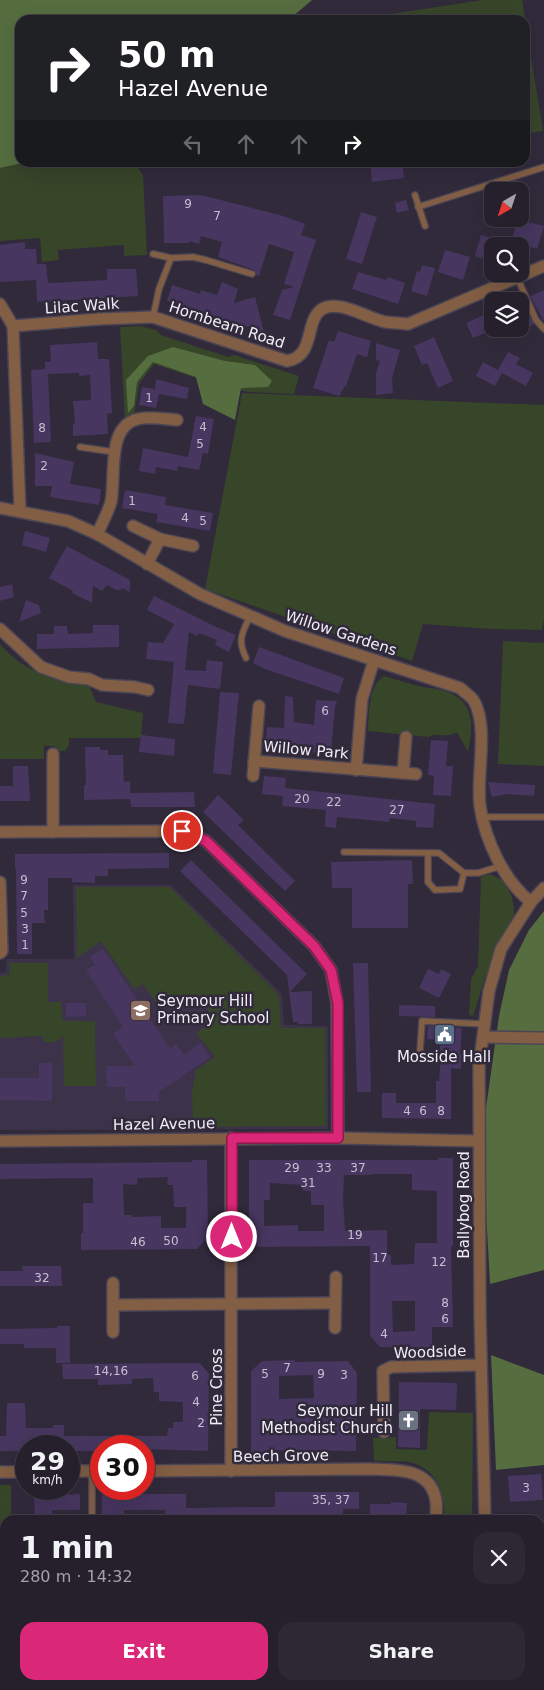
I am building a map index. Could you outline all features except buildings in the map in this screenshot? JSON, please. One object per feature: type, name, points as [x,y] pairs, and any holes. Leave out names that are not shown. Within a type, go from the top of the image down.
[{"type":"street","name":"Hornbeam Road","points":[[529,272],[544,266]]},
{"type":"street","name":"Hornbeam Road","points":[[153,317],[287,361],[296,359],[303,352],[316,315],[322,309],[334,305],[385,322],[408,324],[505,282]]},
{"type":"street","points":[[0,304],[13,326],[20,511]]},
{"type":"street","name":"Lilac Walk","points":[[13,326],[153,317]]},
{"type":"street","points":[[97,534],[110,503],[114,452],[118,436],[126,425],[137,419],[177,420]]},
{"type":"street","name":"Willow Gardens","points":[[0,508],[68,521],[97,534],[200,594],[285,631],[460,688],[473,699],[481,720],[480,806],[488,835],[501,866],[515,886],[531,902]]},
{"type":"street","points":[[133,526],[160,539],[193,546]]},
{"type":"street","points":[[147,564],[160,539]]},
{"type":"street","points":[[0,629],[41,667],[69,677],[89,679],[102,685],[135,687],[148,690]]},
{"type":"street","name":"Willow Park","points":[[356,770],[362,699],[374,660]]},
{"type":"street","name":"Willow Park","points":[[253,776],[259,706]]},
{"type":"street","points":[[403,773],[406,737]]},
{"type":"street","points":[[53,754],[53,832]]},
{"type":"street","name":"Willow Park","points":[[254,761],[416,774]]},
{"type":"street","points":[[0,832],[182,831],[206,841],[314,946],[331,970],[338,1003],[338,1138]]},
{"type":"street","points":[[0,882],[2,951],[0,953]]},
{"type":"street","name":"Ballybog Road","points":[[485,1515],[481,1365],[479,1066],[489,991],[501,949],[531,902],[544,888]]},
{"type":"street","points":[[483,1037],[544,1038]]},
{"type":"street","name":"Pine Cross","points":[[231,1471],[232,1138]]},
{"type":"street","name":"Hazel Avenue","points":[[0,1141],[338,1138],[479,1141]]},
{"type":"street","points":[[335,1328],[336,1277]]},
{"type":"street","points":[[113,1283],[113,1332]]},
{"type":"street","points":[[113,1305],[335,1303]]},
{"type":"street","name":"Woodside","points":[[384,1432],[382,1371],[391,1367],[481,1365]]},
{"type":"street","name":"Beech Grove","points":[[155,1471],[369,1469],[406,1471],[419,1475],[428,1483],[436,1499],[436,1515]]},
{"type":"street","points":[[0,1472],[15,1472]]},
{"type":"lane","points":[[418,206],[544,167]]},
{"type":"lane","points":[[415,195],[425,226]]},
{"type":"lane","points":[[153,254],[171,258],[193,257],[252,274]]},
{"type":"lane","points":[[153,317],[159,289],[171,258]]},
{"type":"lane","points":[[519,282],[536,320],[544,328]]},
{"type":"lane","points":[[80,447],[114,452]]},
{"type":"lane","points":[[246,658],[240,645],[242,632],[250,616]]},
{"type":"lane","points":[[483,817],[544,817]]},
{"type":"lane","points":[[344,852],[439,853],[464,873],[478,873],[501,866]]},
{"type":"lane","points":[[428,853],[428,882],[435,890],[460,888],[464,873]]},
{"type":"lane","points":[[420,1051],[422,1021],[484,1024]]},
{"type":"lane","points":[[92,1515],[94,1500]]},
{"type":"shaded area","name":"Seymour Hill Primary School","points":[[73,885],[171,885],[282,994],[284,1025],[328,1026],[328,1129],[0,1130],[0,973],[6,972],[7,959],[74,959]]},
{"type":"green space","points":[[0,0],[312,0],[294,15],[15,15],[15,165],[0,168]]},
{"type":"green space","points":[[483,0],[522,0],[524,15],[384,15]]},
{"type":"green space","points":[[530,50],[543,131],[530,133]]},
{"type":"green space","points":[[15,164],[15,167],[137,167],[143,175],[147,255],[124,256],[124,245],[58,250],[59,260],[42,262],[40,238],[0,241],[0,168]]},
{"type":"green space","points":[[140,326],[156,330],[161,335],[228,357],[234,355],[299,376],[294,394],[248,392],[199,379],[154,364],[139,384],[134,416],[125,420],[120,327]]},
{"type":"green space","points":[[173,347],[225,361],[255,365],[272,381],[268,387],[241,388],[235,420],[203,404],[196,377],[153,362],[137,382],[134,406],[128,413],[126,380],[148,356]]},
{"type":"green space","points":[[242,393],[544,405],[544,619],[542,630],[492,629],[423,624],[412,661],[205,589]]},
{"type":"green space","points":[[503,641],[544,643],[544,766],[498,764]]},
{"type":"green space","points":[[0,644],[19,662],[40,673],[63,680],[88,683],[96,702],[143,713],[141,738],[69,738],[69,745],[65,751],[58,751],[54,746],[44,746],[44,759],[0,759]]},
{"type":"green space","points":[[384,676],[418,686],[441,690],[452,694],[460,700],[466,706],[471,722],[468,752],[457,732],[449,735],[432,735],[428,737],[368,731],[372,693],[379,680]]},
{"type":"green space","points":[[490,874],[504,881],[512,897],[515,918],[486,975],[473,1016],[469,1015],[471,979],[478,966],[481,876]]},
{"type":"green space","points":[[76,887],[170,887],[279,995],[281,1028],[325,1028],[326,1126],[193,1127],[192,1092],[196,1070],[215,1057],[196,1033],[215,1020],[196,994],[172,1010],[168,1004],[161,1009],[143,984],[134,989],[101,941],[77,958]]},
{"type":"green space","points":[[544,911],[544,1270],[490,1284],[482,1136],[499,1016],[509,970],[529,930]]},
{"type":"green space","points":[[10,963],[48,963],[48,1002],[61,1002],[63,1021],[95,1021],[96,1086],[64,1086],[63,1036],[55,1042],[43,1042],[43,1036],[0,1038],[0,976],[9,975]]},
{"type":"green space","points":[[491,1355],[544,1375],[544,1465],[496,1470]]},
{"type":"green space","points":[[429,1412],[473,1413],[472,1515],[444,1515],[438,1485],[429,1472],[422,1467],[409,1462],[374,1461],[373,1438],[396,1437],[396,1449],[427,1450]]},
{"type":"green space","points":[[0,1485],[11,1485],[11,1515],[0,1515]]},
{"type":"place","name":"Seymour Hill Primary School","points":[[141,1010]]},
{"type":"place","name":"Mosside Hall","points":[[444,1034]]},
{"type":"place","name":"Seymour Hill Methodist Church","points":[[409,1420]]},
{"type":"route","points":[[182,831],[206,841],[314,946],[331,970],[338,1003],[338,1138],[232,1138],[232,1237]]}]
